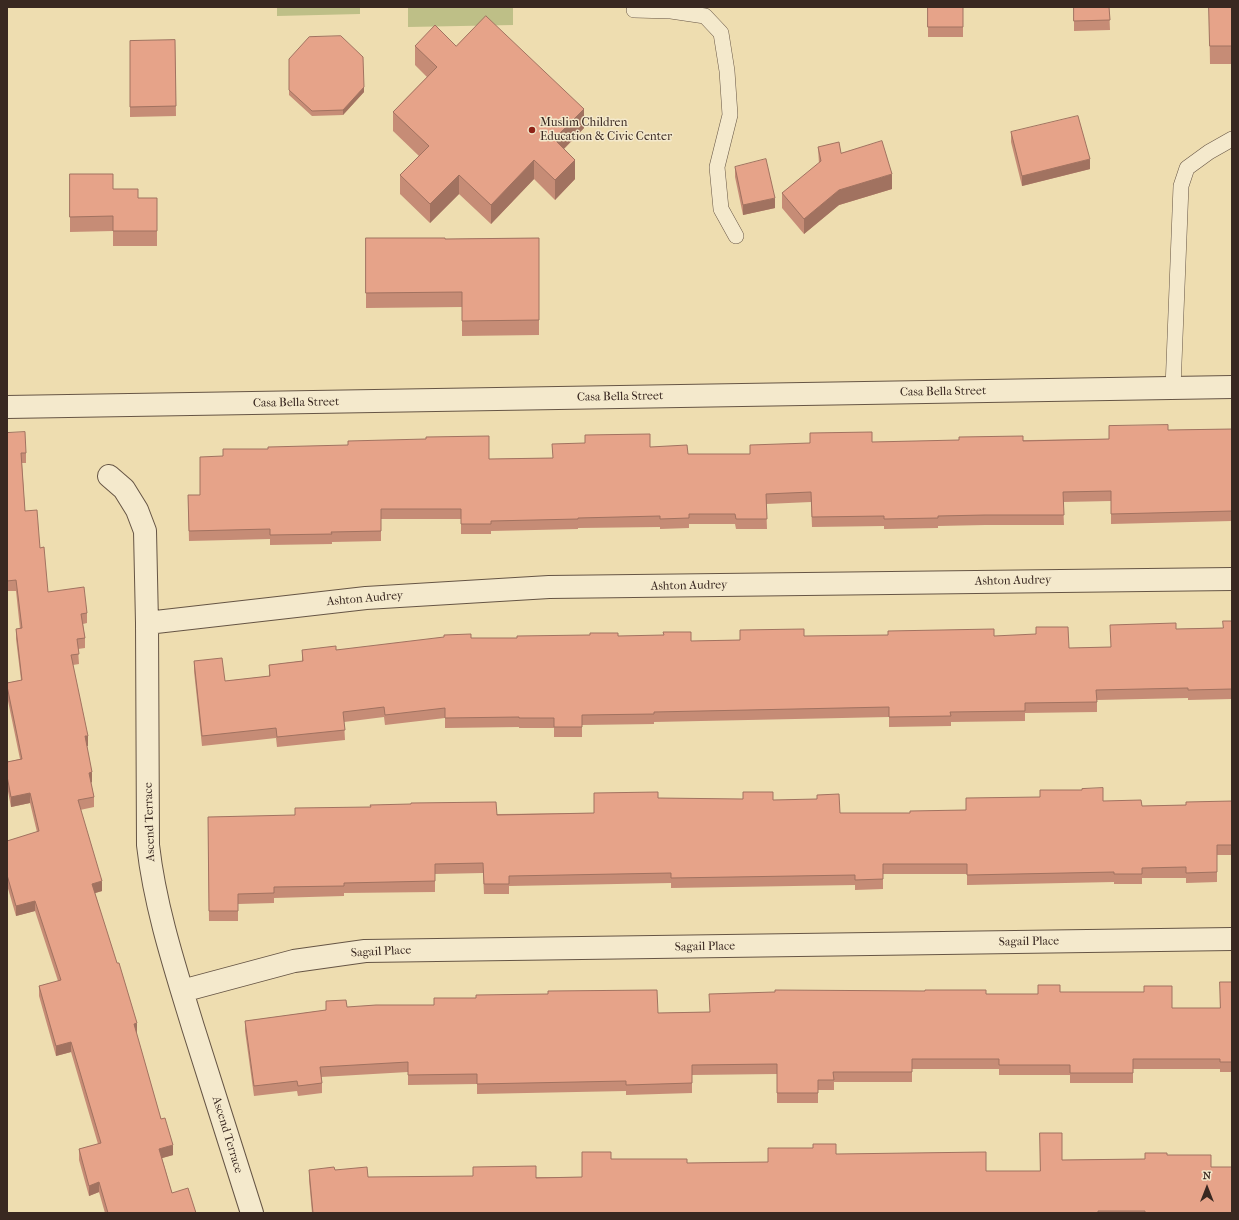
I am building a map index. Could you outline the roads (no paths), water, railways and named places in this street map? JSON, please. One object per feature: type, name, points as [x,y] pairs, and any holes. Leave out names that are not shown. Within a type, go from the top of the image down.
[{"type":"street","name":"Casa Bella Street","points":[[7,407],[1232,387]]},
{"type":"street","name":"Ascend Terrace","points":[[109,476],[124,489],[137,510],[145,531],[148,845],[150,864],[163,925],[182,991],[252,1213]]},
{"type":"street","name":"Ashton Audrey","points":[[147,623],[366,598],[549,588],[1232,578]]},
{"type":"street","name":"Sagail Place","points":[[182,991],[294,961],[365,951],[1232,939]]},
{"type":"lane","points":[[634,10],[670,11],[705,16],[721,33],[727,71],[730,115],[717,167],[721,209],[736,236]]},
{"type":"lane","points":[[1173,388],[1181,186],[1187,168],[1209,152],[1232,139]]},
{"type":"place","name":"Muslim Children Education & Civic Center","points":[[532,130]]}]
